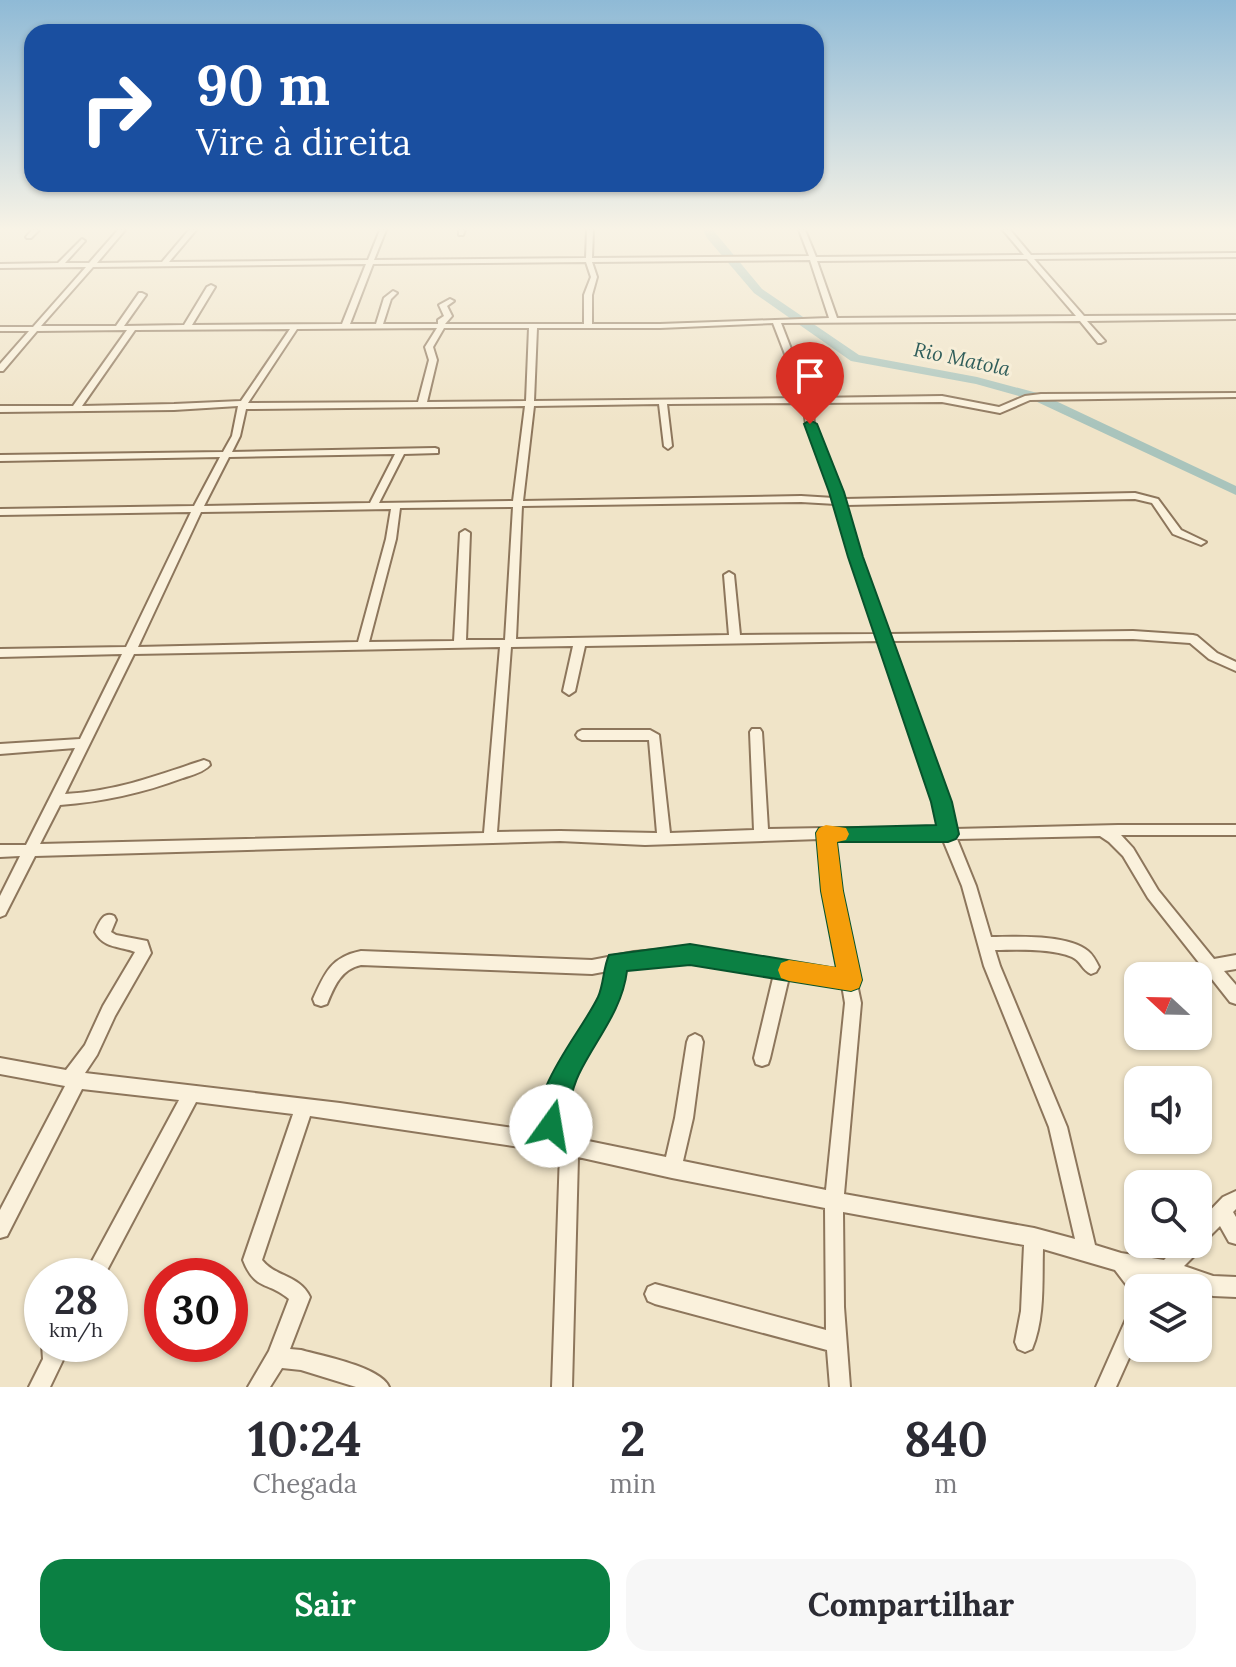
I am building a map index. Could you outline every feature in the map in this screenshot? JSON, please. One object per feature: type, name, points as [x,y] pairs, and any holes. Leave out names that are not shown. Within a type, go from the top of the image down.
[{"type":"street","points":[[0,369],[66,295]]},
{"type":"street","points":[[118,329],[142,295]]},
{"type":"street","points":[[187,327],[206,295]]},
{"type":"street","points":[[345,326],[358,295]]},
{"type":"street","points":[[379,326],[391,295]]},
{"type":"street","points":[[588,295],[588,324]]},
{"type":"street","points":[[822,295],[834,321]]},
{"type":"street","points":[[1061,295],[1101,341]]},
{"type":"street","points":[[422,403],[433,360],[429,347],[442,326],[441,322],[448,316],[443,307],[450,301]]},
{"type":"street","points":[[0,329],[664,326],[776,321],[1236,317]]},
{"type":"street","points":[[776,321],[807,400],[810,424],[941,802],[948,834],[969,886],[1002,994],[1042,1082],[1058,1127],[1087,1252]]},
{"type":"street","points":[[490,838],[518,505],[530,403],[533,325]]},
{"type":"street","points":[[0,911],[236,436],[245,406],[295,327]]},
{"type":"street","points":[[77,406],[132,329]]},
{"type":"street","points":[[0,409],[942,399],[1000,410],[1037,397],[1236,395]]},
{"type":"street","points":[[663,402],[668,446]]},
{"type":"street","points":[[373,506],[401,451]]},
{"type":"street","points":[[0,458],[435,451]]},
{"type":"street","points":[[0,512],[1144,497],[1155,501],[1177,532],[1201,542]]},
{"type":"street","points":[[362,647],[391,539],[396,505]]},
{"type":"street","points":[[460,644],[465,533]]},
{"type":"street","points":[[729,575],[735,639]]},
{"type":"street","points":[[0,653],[735,639],[1186,637],[1200,643],[1213,656],[1236,667]]},
{"type":"street","points":[[569,691],[580,642]]},
{"type":"street","points":[[756,732],[761,835]]},
{"type":"street","points":[[582,735],[650,735],[655,738],[664,837]]},
{"type":"street","points":[[0,749],[85,743]]},
{"type":"street","points":[[55,800],[100,798],[124,793],[204,765]]},
{"type":"street","points":[[0,851],[490,838],[1102,830],[1119,834],[1236,830]]},
{"type":"street","points":[[826,833],[832,891],[853,1003],[834,1201],[840,1387]]},
{"type":"street","points":[[1119,834],[1150,890],[1207,962]]},
{"type":"street","points":[[0,1229],[109,1011],[143,953],[142,946],[116,943],[106,938],[102,932],[109,920]]},
{"type":"street","points":[[985,943],[1069,951],[1084,956],[1091,967]]},
{"type":"street","points":[[321,999],[337,967],[347,960],[592,967],[690,954],[851,980]]},
{"type":"street","points":[[549,1142],[557,1094],[570,1065],[606,1006],[613,990],[617,962]]},
{"type":"street","points":[[1212,967],[1236,962]]},
{"type":"street","points":[[1212,968],[1236,997]]},
{"type":"street","points":[[762,1058],[783,969]]},
{"type":"street","points":[[672,1169],[684,1118],[695,1042]]},
{"type":"street","points":[[0,1066],[74,1079],[304,1107],[549,1142],[834,1201],[1034,1237],[1121,1262],[1167,1270],[1213,1286],[1236,1287]]},
{"type":"street","points":[[104,1258],[192,1093]]},
{"type":"street","points":[[258,1387],[277,1357],[300,1297],[297,1290],[264,1278],[254,1269],[252,1260],[304,1107]]},
{"type":"street","points":[[562,1387],[569,1147]]},
{"type":"street","points":[[1229,1205],[1236,1235]]},
{"type":"street","points":[[1212,1223],[1229,1205]]},
{"type":"street","points":[[1025,1342],[1031,1311],[1034,1237]]},
{"type":"street","points":[[1154,1274],[1167,1270],[1179,1258]]},
{"type":"street","points":[[1121,1262],[1131,1274]]},
{"type":"street","points":[[655,1294],[837,1343]]},
{"type":"street","points":[[1106,1387],[1124,1346]]},
{"type":"street","points":[[277,1357],[301,1360],[370,1381],[379,1387]]},
{"type":"street","points":[[39,1387],[52,1362]]},
{"type":"waterway","name":"Rio Matola","points":[[763,295],[855,358],[977,381],[1037,397],[1236,491]]},
{"type":"slow traffic","points":[[789,970],[851,980],[832,891],[826,833],[839,834]]},
{"type":"route","points":[[551,1126],[557,1094],[570,1065],[596,1026],[613,990],[617,962],[690,954],[851,980],[832,891],[826,833],[948,834],[941,802],[856,557],[837,492],[810,424]]}]
